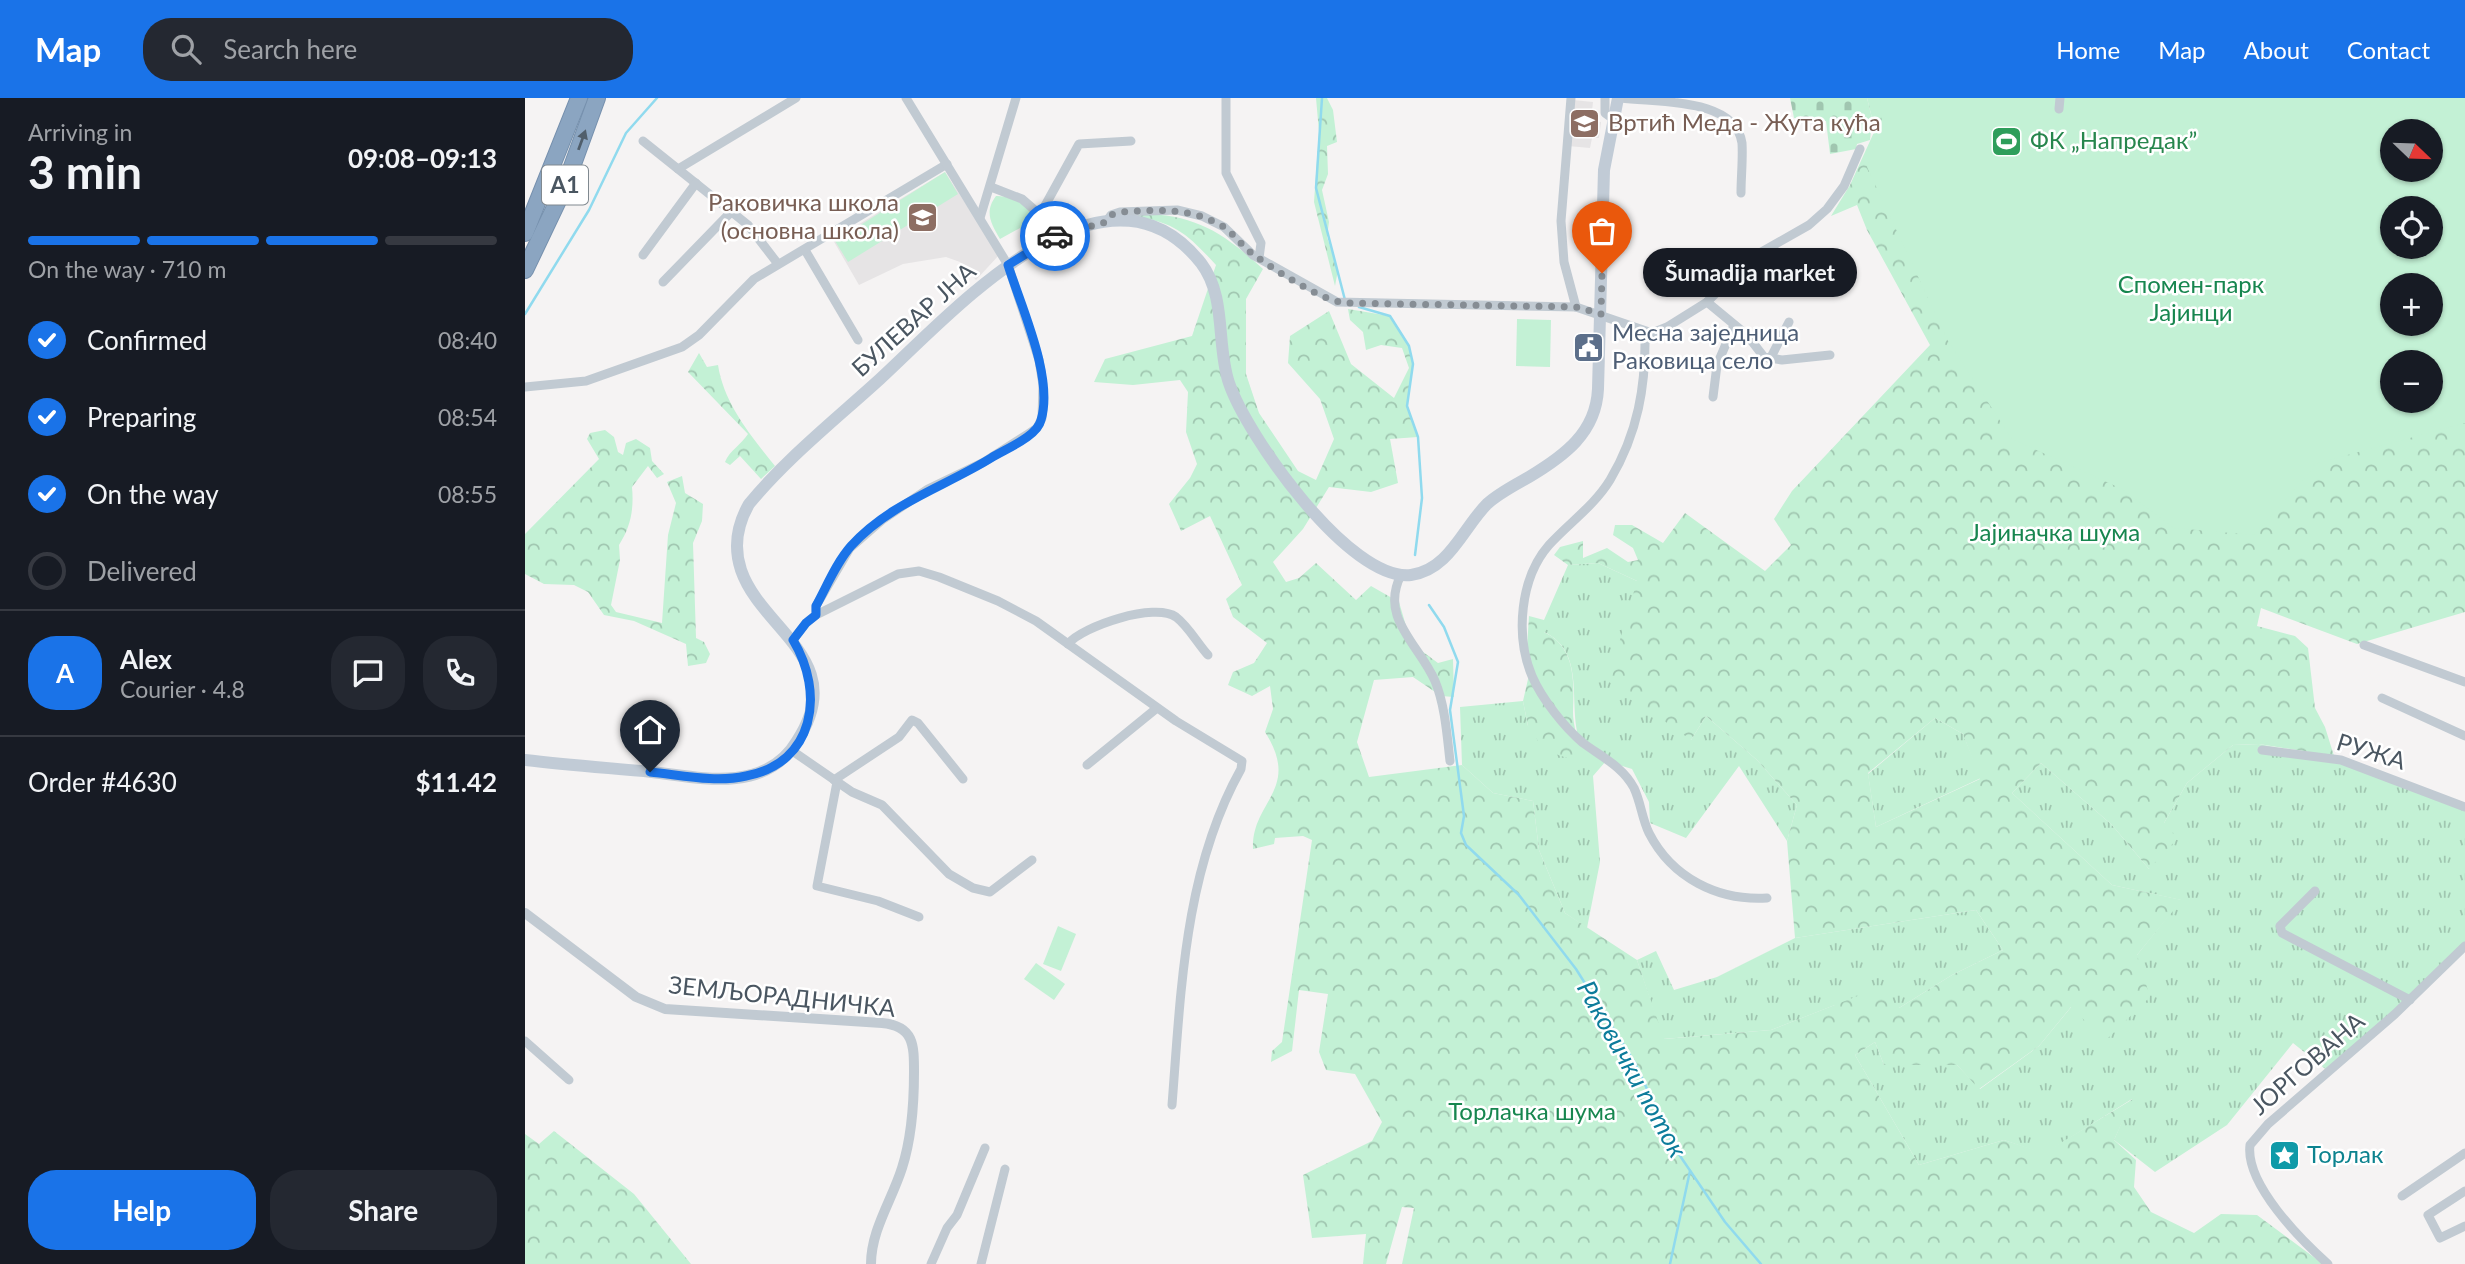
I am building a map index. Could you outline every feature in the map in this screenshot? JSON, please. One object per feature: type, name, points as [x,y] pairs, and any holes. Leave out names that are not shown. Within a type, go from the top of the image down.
[{"type":"highway","name":"A1","points":[[525,233],[579,98]]},
{"type":"highway","name":"A1","points":[[525,270],[565,186],[597,98]]},
{"type":"main road","points":[[1401,575],[1425,571],[1447,555],[1492,500],[1550,464],[1581,437],[1591,421],[1598,398],[1604,170],[1612,118],[1619,98]]},
{"type":"main road","name":"БУЛЕВАР ЈНА","points":[[791,750],[806,725],[812,703],[809,671],[793,640],[757,596],[741,571],[737,533],[745,511],[760,491],[790,462],[981,285],[1061,233],[1106,222],[1131,223],[1151,228],[1179,244],[1202,265],[1215,291],[1222,358],[1229,385],[1255,435],[1287,483],[1328,527],[1368,562],[1401,575]]},
{"type":"main road","points":[[525,760],[735,778],[767,769],[791,750]]},
{"type":"street","points":[[678,169],[796,98]]},
{"type":"street","points":[[816,615],[816,606],[854,543],[904,503],[984,462],[1040,424],[1043,385],[1038,360],[1008,265],[906,98]]},
{"type":"street","points":[[980,218],[1016,98]]},
{"type":"street","points":[[1226,98],[1226,173],[1261,243],[1259,258]]},
{"type":"street","points":[[1571,98],[1561,221],[1564,262],[1576,307]]},
{"type":"street","points":[[1605,98],[1605,113],[1612,118]]},
{"type":"street","points":[[1619,98],[1700,100],[1722,109],[1737,126],[1740,135],[1741,193]]},
{"type":"street","points":[[2059,109],[2060,98]]},
{"type":"street","points":[[643,141],[753,230],[778,264]]},
{"type":"street","points":[[1041,213],[1079,144],[1131,141]]},
{"type":"street","points":[[1106,222],[1111,215],[1120,212],[1189,212],[1224,227],[1259,258],[1339,302],[1576,307],[1646,332],[1667,327],[1707,302],[1751,258],[1809,225],[1827,209],[1844,186],[1860,149]]},
{"type":"street","points":[[525,387],[586,381],[682,347],[699,335],[747,285],[947,164]]},
{"type":"street","points":[[643,255],[696,183]]},
{"type":"street","points":[[991,187],[1022,200],[1041,213],[1061,233]]},
{"type":"street","points":[[663,282],[732,212]]},
{"type":"street","points":[[805,250],[858,340]]},
{"type":"street","points":[[1707,302],[1747,335],[1761,356],[1770,359],[1830,355]]},
{"type":"street","points":[[1770,359],[1789,322]]},
{"type":"street","points":[[1713,397],[1717,365],[1734,325]]},
{"type":"street","points":[[1646,332],[1646,367],[1641,402],[1623,455],[1603,489],[1546,548],[1532,573],[1523,616],[1528,664],[1541,692],[1570,730],[1626,776],[1637,795],[1649,833],[1677,872],[1743,899],[1767,898]]},
{"type":"street","points":[[793,640],[816,615],[898,574],[919,571],[998,601],[1036,621],[1157,708],[1239,758],[1242,765],[1213,829],[1196,891],[1183,971],[1172,1105]]},
{"type":"street","points":[[1401,575],[1392,603],[1397,619],[1435,681],[1450,761]]},
{"type":"street","points":[[1068,644],[1086,630],[1106,623],[1151,614],[1168,615],[1176,617],[1208,655]]},
{"type":"street","points":[[2364,645],[2465,682]]},
{"type":"street","points":[[2382,698],[2465,736]]},
{"type":"street","points":[[1087,765],[1157,708]]},
{"type":"street","points":[[919,916],[878,901],[817,886],[835,781],[899,737],[912,720],[919,724],[963,779]]},
{"type":"street","points":[[791,750],[835,781],[882,805],[949,874],[973,888],[991,892],[1032,860]]},
{"type":"street","name":"РУЖА","points":[[2262,750],[2341,760],[2465,807]]},
{"type":"street","name":"ЈОРГОВАНА","points":[[2315,891],[2284,920],[2280,929],[2282,933],[2410,1000]]},
{"type":"street","name":"ЗЕМЉОРАДНИЧКА","points":[[525,913],[636,997],[665,1009],[882,1023],[898,1026],[910,1035],[914,1065],[909,1141],[899,1177],[874,1241],[871,1264]]},
{"type":"street","name":"ЈОРГОВАНА","points":[[2328,1264],[2282,1219],[2251,1161],[2250,1145],[2267,1124],[2410,1000],[2465,946]]},
{"type":"street","points":[[525,1041],[569,1080]]},
{"type":"street","points":[[931,1264],[948,1226],[961,1207],[985,1147]]},
{"type":"street","points":[[2402,1196],[2465,1153]]},
{"type":"street","points":[[981,1264],[1005,1170]]},
{"type":"street","points":[[2465,1191],[2428,1215],[2440,1238],[2465,1226]]},
{"type":"shaded area","name":"Вртић Меда - Жута кућа","points":[[1573,100],[1593,102],[1591,120],[1601,122],[1599,138],[1592,138],[1590,148],[1568,146]]},
{"type":"shaded area","name":"Раковичка школа (основна школа)","points":[[945,172],[999,255],[976,280],[960,262],[946,257],[903,264],[859,285],[833,240]]},
{"type":"green space","points":[[1316,98],[1327,98],[1333,110],[1337,142],[1327,146],[1328,174],[1322,190],[1329,222],[1327,237],[1338,270],[1335,286],[1314,202],[1319,132]]},
{"type":"green space","points":[[1790,98],[1867,98],[1875,130],[1871,131],[1870,140],[1857,144],[1856,149],[1830,154],[1826,121],[1794,118]]},
{"type":"green space","points":[[1867,98],[1911,98],[2380,168],[2380,182],[2443,182],[2443,155],[2465,127],[2465,612],[2357,644],[2261,608],[2257,626],[2295,636],[2308,648],[2315,708],[2325,727],[2334,756],[2259,744],[2233,745],[2187,783],[2164,823],[2178,838],[2149,869],[2112,825],[2041,763],[2012,793],[2112,885],[2182,900],[2137,955],[2150,997],[2105,1041],[2071,1007],[2039,1046],[1979,1089],[1957,1065],[1884,1065],[1875,1042],[1855,1055],[1919,1165],[2004,1140],[2044,1153],[2133,1099],[2114,1140],[2136,1160],[2134,1187],[2151,1212],[2194,1233],[2221,1214],[2257,1215],[2323,1264],[1402,1264],[1414,1208],[1402,1207],[1386,1264],[1363,1264],[1366,1234],[1312,1238],[1303,1175],[1372,1141],[1382,1122],[1355,1074],[1326,1070],[1319,1052],[1328,994],[1299,990],[1292,1051],[1271,1062],[1272,1051],[1282,1042],[1312,840],[1303,836],[1275,838],[1274,844],[1253,849],[1254,833],[1259,819],[1277,782],[1275,752],[1265,732],[1273,709],[1270,686],[1252,696],[1228,685],[1233,672],[1254,663],[1267,643],[1233,617],[1226,599],[1242,585],[1210,516],[1181,531],[1169,504],[1190,478],[1197,464],[1186,432],[1188,392],[1180,380],[1133,385],[1094,382],[1105,359],[1192,336],[1216,265],[1173,227],[1138,217],[1138,214],[1192,221],[1235,245],[1263,269],[1246,299],[1246,374],[1259,413],[1298,471],[1316,480],[1334,439],[1320,399],[1288,363],[1290,336],[1329,311],[1351,364],[1394,398],[1409,368],[1402,348],[1381,345],[1366,350],[1363,332],[1350,320],[1348,309],[1390,316],[1409,346],[1413,364],[1407,406],[1418,437],[1390,439],[1398,483],[1371,492],[1329,487],[1303,529],[1273,562],[1286,582],[1299,578],[1316,563],[1356,600],[1371,586],[1399,602],[1411,643],[1438,663],[1453,659],[1454,697],[1441,696],[1413,677],[1374,680],[1357,742],[1369,777],[1462,765],[1493,793],[1533,801],[1539,850],[1565,913],[1637,960],[1664,1039],[1771,1030],[1878,988],[1899,1008],[1952,975],[2003,950],[1976,910],[1795,938],[1787,841],[1797,805],[1757,760],[1706,716],[1691,740],[1608,681],[1637,581],[1598,563],[1568,565],[1554,555],[1560,547],[1583,541],[1583,558],[1607,548],[1628,562],[1638,560],[1633,548],[1613,535],[1615,525],[1632,525],[1663,543],[1685,513],[1765,571],[1791,545],[1774,519],[1792,491],[1930,345],[1867,230],[1857,205],[1831,216],[1850,185],[1875,130]],"holes":[[[1935,718],[1963,734],[1980,779],[1876,827],[1868,773]]]},
{"type":"green space","name":"Спомен-парк Јајинци","points":[[1880,98],[2465,98],[2465,423],[2318,463],[2254,535],[2174,528],[2122,489],[2012,439],[1948,341],[1867,167],[1882,121]]},
{"type":"green space","points":[[945,172],[958,194],[848,262],[835,241]]},
{"type":"green space","points":[[996,196],[1020,203],[1053,230],[1028,242],[1020,228],[1000,239],[990,212]]},
{"type":"green space","points":[[1517,319],[1551,320],[1550,367],[1516,366]]},
{"type":"green space","points":[[699,353],[707,367],[718,365],[732,406],[775,466],[761,479],[740,456],[730,465],[725,462],[748,434],[688,372]]},
{"type":"green space","points":[[605,430],[614,437],[618,452],[623,455],[626,443],[636,439],[650,448],[652,461],[664,474],[657,478],[648,466],[632,487],[631,517],[619,545],[620,560],[611,605],[616,612],[662,623],[668,535],[676,503],[667,482],[682,476],[685,493],[703,504],[702,521],[693,543],[696,638],[704,642],[710,654],[706,663],[688,666],[686,644],[634,621],[604,615],[588,592],[574,585],[544,584],[525,574],[525,534],[599,459],[587,439],[590,433]]},
{"type":"green space","points":[[1598,563],[1637,581],[1691,740],[1706,716],[1757,760],[1797,805],[1787,841],[1739,766],[1686,838],[1650,823],[1649,802],[1632,769],[1606,761],[1593,776],[1600,862],[1587,928],[1565,913],[1539,850],[1533,801],[1493,793],[1462,765],[1460,707],[1523,701],[1528,726],[1578,735],[1570,664],[1557,640],[1544,632],[1544,620],[1568,565]]},
{"type":"green space","points":[[1529,616],[1544,620],[1544,632],[1562,647],[1568,656],[1573,677],[1573,719],[1577,740],[1573,760],[1544,750],[1528,726],[1523,701],[1531,666],[1527,648]]},
{"type":"green space","points":[[1935,718],[1963,734],[1981,778],[1876,827],[1868,774]]},
{"type":"green space","points":[[2259,744],[2341,760],[2465,807],[2465,946],[2329,1072],[2293,1043],[2227,1125],[2155,1172],[2114,1140],[2132,1099],[2044,1154],[2004,1140],[1919,1165],[1855,1055],[1875,1042],[1884,1065],[1957,1065],[1980,1089],[2039,1046],[2072,1006],[2137,955],[2181,900],[2112,885],[2012,793],[2041,763],[2112,825],[2149,869],[2164,823],[2187,783],[2233,745]]},
{"type":"green space","points":[[1976,910],[2003,950],[1952,975],[1899,1008],[1835,1005],[1771,1030],[1663,1039],[1637,960],[1656,951],[1674,990],[1717,977],[1795,938]]},
{"type":"green space","points":[[1058,926],[1076,934],[1061,971],[1043,964]]},
{"type":"green space","points":[[1036,963],[1065,984],[1054,1000],[1024,979]]},
{"type":"green space","points":[[554,1131],[634,1194],[691,1264],[525,1264],[525,1134],[539,1144]]},
{"type":"waterway","points":[[525,314],[589,210],[626,133],[657,98]]},
{"type":"waterway","name":"Раковички поток","points":[[1322,98],[1316,188],[1345,300]]},
{"type":"waterway","name":"Раковички поток","points":[[1359,307],[1390,316],[1409,346],[1413,364],[1407,406],[1418,437],[1422,498],[1415,555]]},
{"type":"waterway","name":"Раковички поток","points":[[1429,605],[1444,627],[1458,662],[1450,710],[1464,816],[1461,833],[1466,845],[1519,895],[1576,969],[1635,1063],[1674,1147],[1725,1222],[1761,1264]]},
{"type":"waterway","points":[[1670,1264],[1690,1171]]},
{"type":"way so far","points":[[1055,236],[1106,222],[1114,213],[1164,210],[1189,212],[1224,227],[1253,255],[1281,272],[1333,301],[1345,303],[1576,307],[1601,314],[1602,273]]},
{"type":"place","name":"Вртић Меда - Жута кућа","points":[[1585,123]]},
{"type":"place","name":"ФК „Напредак”","points":[[2007,141]]},
{"type":"place","name":"Раковичка школа (основна школа)","points":[[922,217]]},
{"type":"place","name":"Šumadija market","points":[[1602,273]]},
{"type":"place","name":"Месна заједница Раковица село","points":[[1589,347]]},
{"type":"place","name":"Торлак","points":[[2284,1155]]},
{"type":"route","points":[[650,772],[717,779],[735,778],[753,775],[785,757],[803,733],[812,703],[807,664],[793,640],[810,618],[816,615],[816,606],[843,557],[854,543],[904,503],[984,462],[1037,428],[1042,418],[1043,385],[1038,360],[1008,265],[1055,236]]},
{"type":"park label","name":"Јајиначка шума","points":[[2055,533]]},
{"type":"park label","name":"Торлачка шума","points":[[1532,1112]]}]
